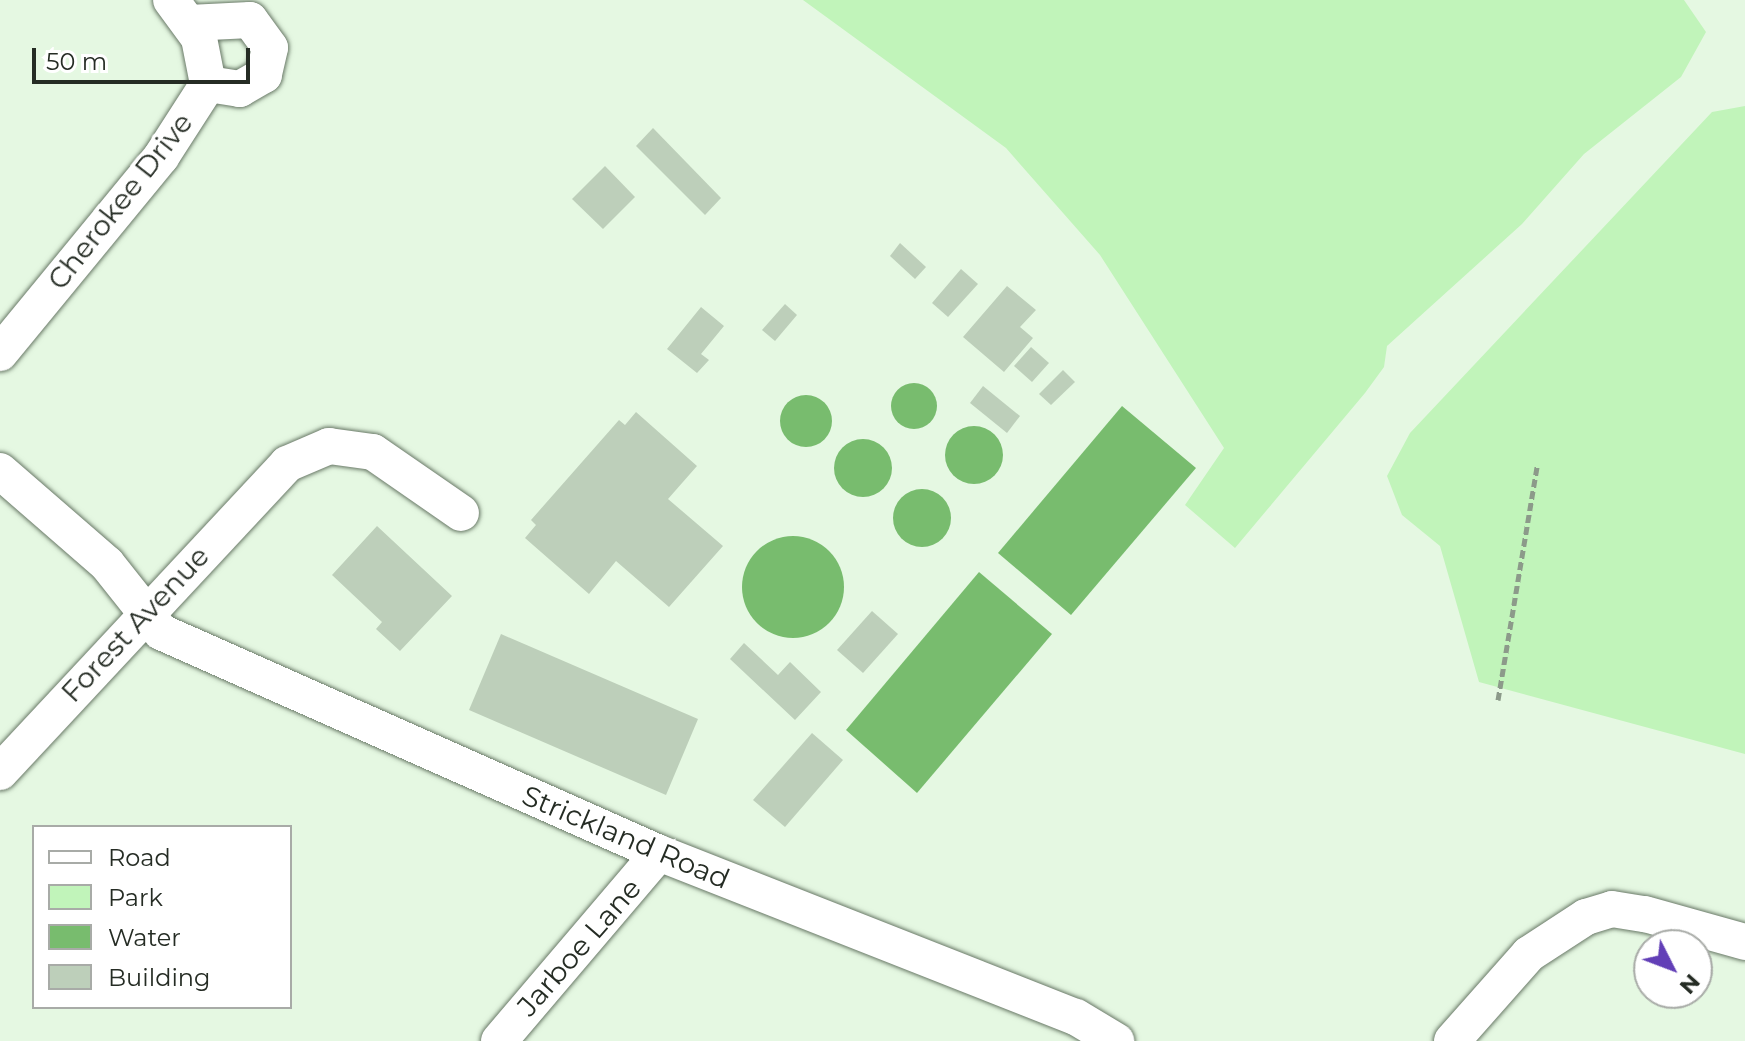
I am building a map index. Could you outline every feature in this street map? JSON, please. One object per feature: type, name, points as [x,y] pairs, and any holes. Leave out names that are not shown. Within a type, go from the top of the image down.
[{"type":"street","name":"Cherokee Drive","points":[[0,353],[161,157],[208,84],[208,65],[180,11]]},
{"type":"street","points":[[180,11],[250,20],[270,48],[264,75],[240,89],[208,84]]},
{"type":"street","name":"Forest Avenue","points":[[0,772],[144,620],[270,477],[329,446],[373,452],[461,513]]},
{"type":"street","points":[[0,471],[107,564],[144,620]]},
{"type":"street","name":"Strickland Road","points":[[144,620],[659,853],[1110,1039]]},
{"type":"street","name":"Jarboe Lane","points":[[499,1041],[659,853]]},
{"type":"street","points":[[1452,1041],[1529,954],[1586,917],[1612,909],[1645,914],[1745,942]]},
{"type":"path","points":[[1498,700],[1537,466]]},
{"type":"green space","points":[[803,0],[1684,0],[1706,32],[1681,77],[1584,154],[1522,224],[1387,346],[1384,367],[1365,393],[1235,548],[1185,505],[1224,448],[1100,255],[1006,148]]},
{"type":"green space","points":[[1745,106],[1745,754],[1479,682],[1440,546],[1402,515],[1387,476],[1410,433],[1712,112]]},
{"type":"water","points":[[914,383],[931,389],[937,406],[931,423],[914,429],[897,423],[891,406],[897,389]]},
{"type":"water","points":[[806,395],[824,403],[832,421],[824,439],[806,447],[788,439],[780,421],[788,403]]},
{"type":"water","points":[[1122,406],[1196,468],[1071,615],[998,553]]},
{"type":"water","points":[[974,426],[995,434],[1003,455],[995,476],[974,484],[953,476],[945,455],[953,434]]},
{"type":"water","points":[[863,439],[884,447],[892,468],[884,489],[863,497],[842,489],[834,468],[842,447]]},
{"type":"water","points":[[922,489],[943,497],[951,518],[943,539],[922,547],[901,539],[893,518],[901,497]]},
{"type":"water","points":[[793,536],[812,540],[829,551],[840,568],[844,587],[840,606],[829,623],[812,634],[793,638],[774,634],[757,623],[746,606],[742,587],[746,568],[757,551],[774,540]]},
{"type":"water","points":[[979,572],[1052,634],[917,793],[846,730]]},
{"type":"building","points":[[653,128],[721,198],[705,215],[636,146]]},
{"type":"building","points":[[605,166],[635,197],[603,229],[572,199]]},
{"type":"building","points":[[900,243],[926,267],[915,279],[890,256]]},
{"type":"building","points":[[961,269],[978,284],[948,317],[932,303]]},
{"type":"building","points":[[1007,286],[1036,310],[1020,327],[1033,338],[1004,372],[963,337]]},
{"type":"building","points":[[785,304],[797,315],[775,341],[762,330]]},
{"type":"building","points":[[701,307],[724,326],[701,354],[709,360],[697,373],[667,349]]},
{"type":"building","points":[[1031,347],[1049,363],[1032,382],[1014,366]]},
{"type":"building","points":[[1063,370],[1075,382],[1051,405],[1039,394]]},
{"type":"building","points":[[983,386],[1020,416],[1007,433],[970,403]]},
{"type":"building","points":[[636,412],[697,466],[668,499],[723,546],[669,607],[616,561],[589,594],[525,538],[536,525],[531,520],[619,420],[625,425]]},
{"type":"building","points":[[377,526],[452,596],[400,651],[376,629],[382,622],[332,575]]},
{"type":"building","points":[[872,611],[898,634],[863,673],[837,650]]},
{"type":"building","points":[[501,634],[698,719],[666,795],[469,710]]},
{"type":"building","points":[[744,643],[778,675],[790,662],[821,692],[795,720],[730,659]]},
{"type":"building","points":[[812,733],[843,760],[785,827],[753,800]]}]
